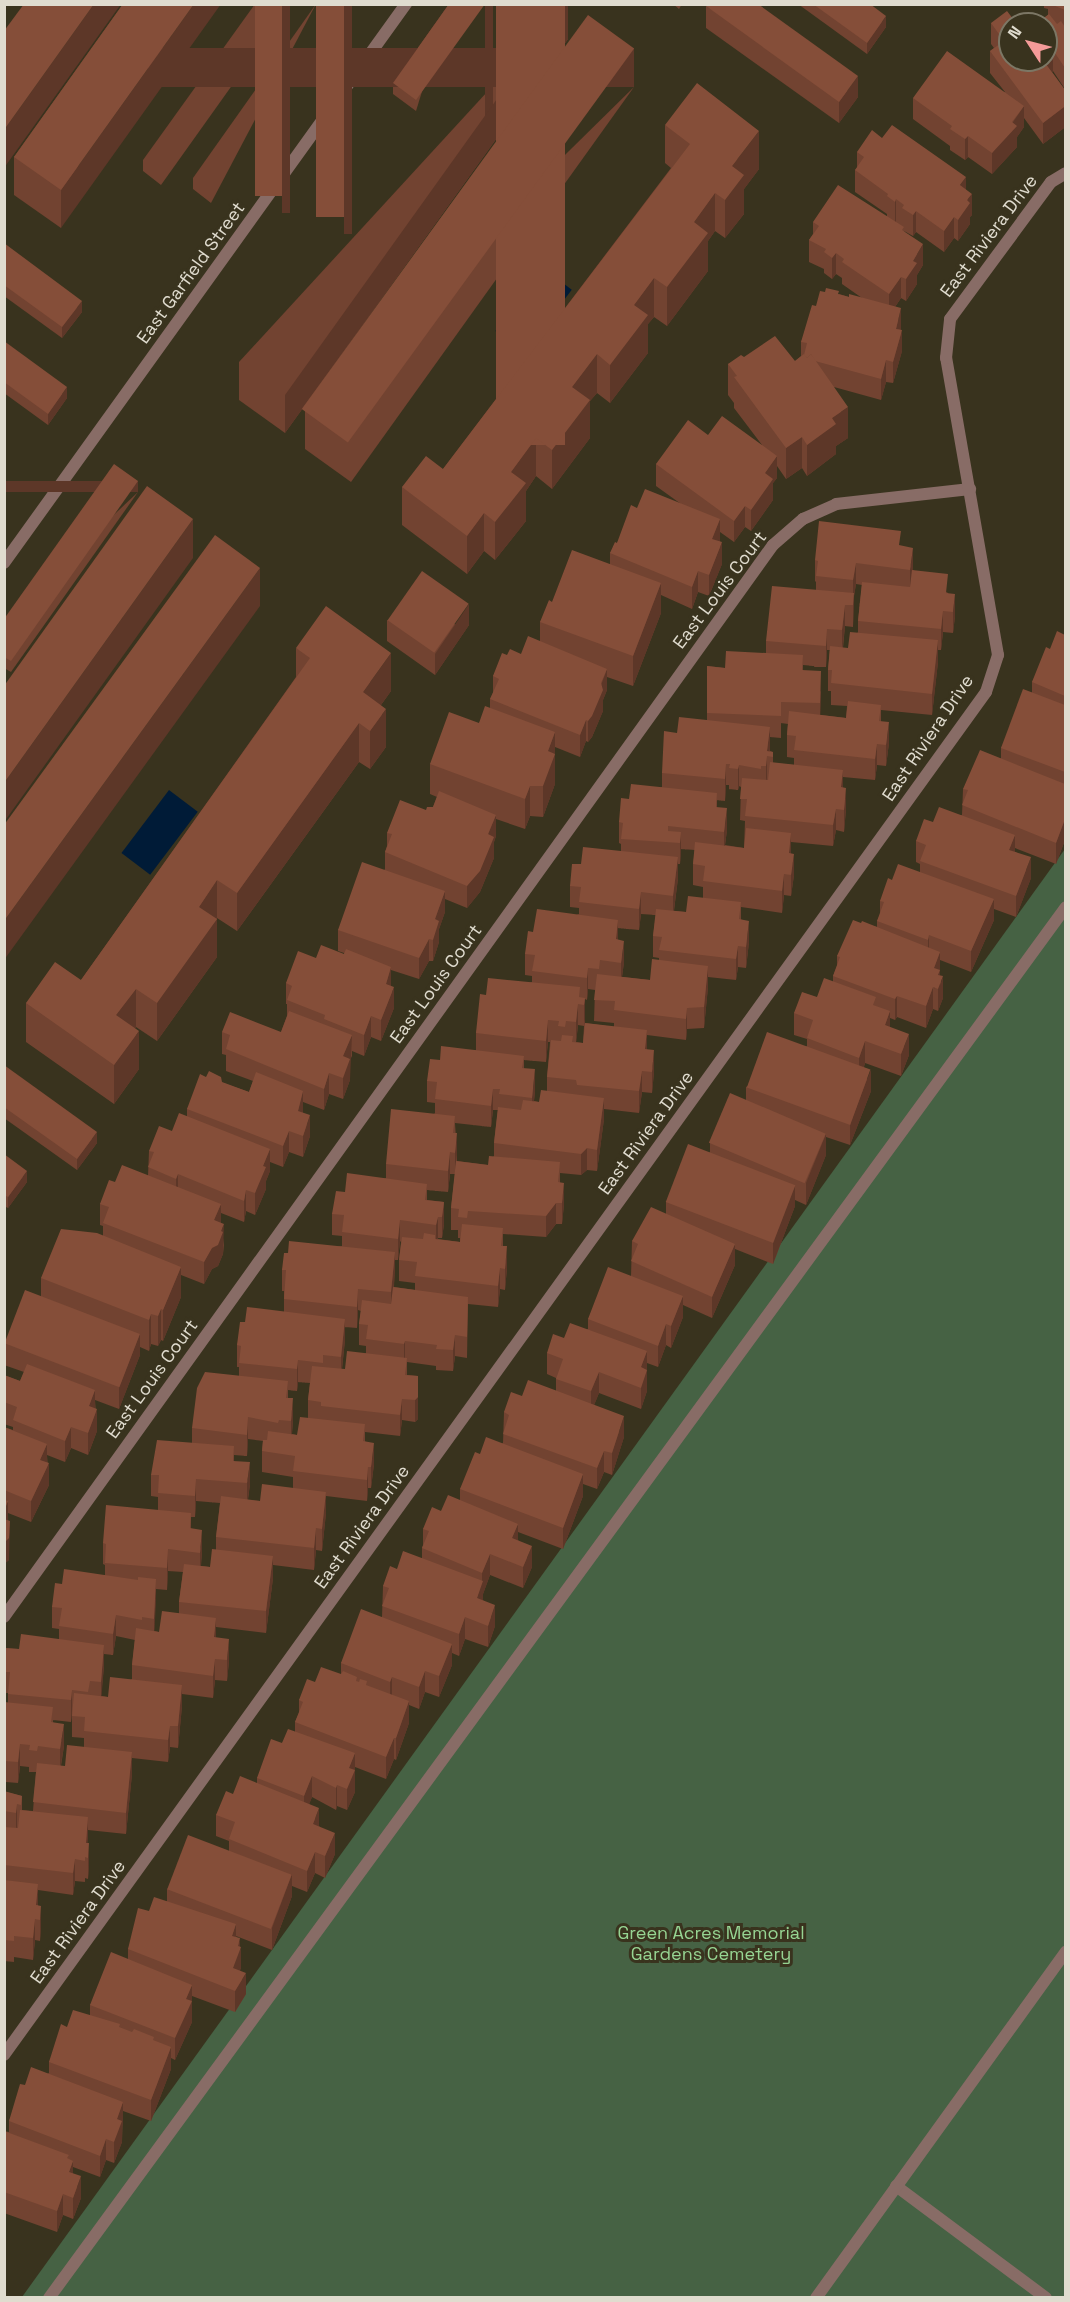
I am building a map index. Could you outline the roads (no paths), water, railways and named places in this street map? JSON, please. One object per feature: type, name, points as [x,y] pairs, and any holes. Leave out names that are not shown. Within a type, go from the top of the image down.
[{"type":"street","name":"East Garfield Street","points":[[4,562],[406,4]]},
{"type":"street","name":"East Riviera Drive","points":[[7,2046],[986,692],[998,656],[946,358],[950,319],[1051,182],[1065,173]]},
{"type":"street","name":"East Louis Court","points":[[4,1617],[773,545],[802,519],[836,504],[970,489]]},
{"type":"street","points":[[49,2298],[1065,907]]},
{"type":"street","points":[[816,2298],[1065,1952]]},
{"type":"street","points":[[896,2186],[1046,2298]]},
{"type":"water","points":[[543,268],[572,290],[524,353],[495,331]]},
{"type":"water","points":[[169,790],[198,812],[150,875],[121,853]]},
{"type":"park label","name":"Green Acres Memorial Gardens Cemetery","points":[[711,1944]]}]
